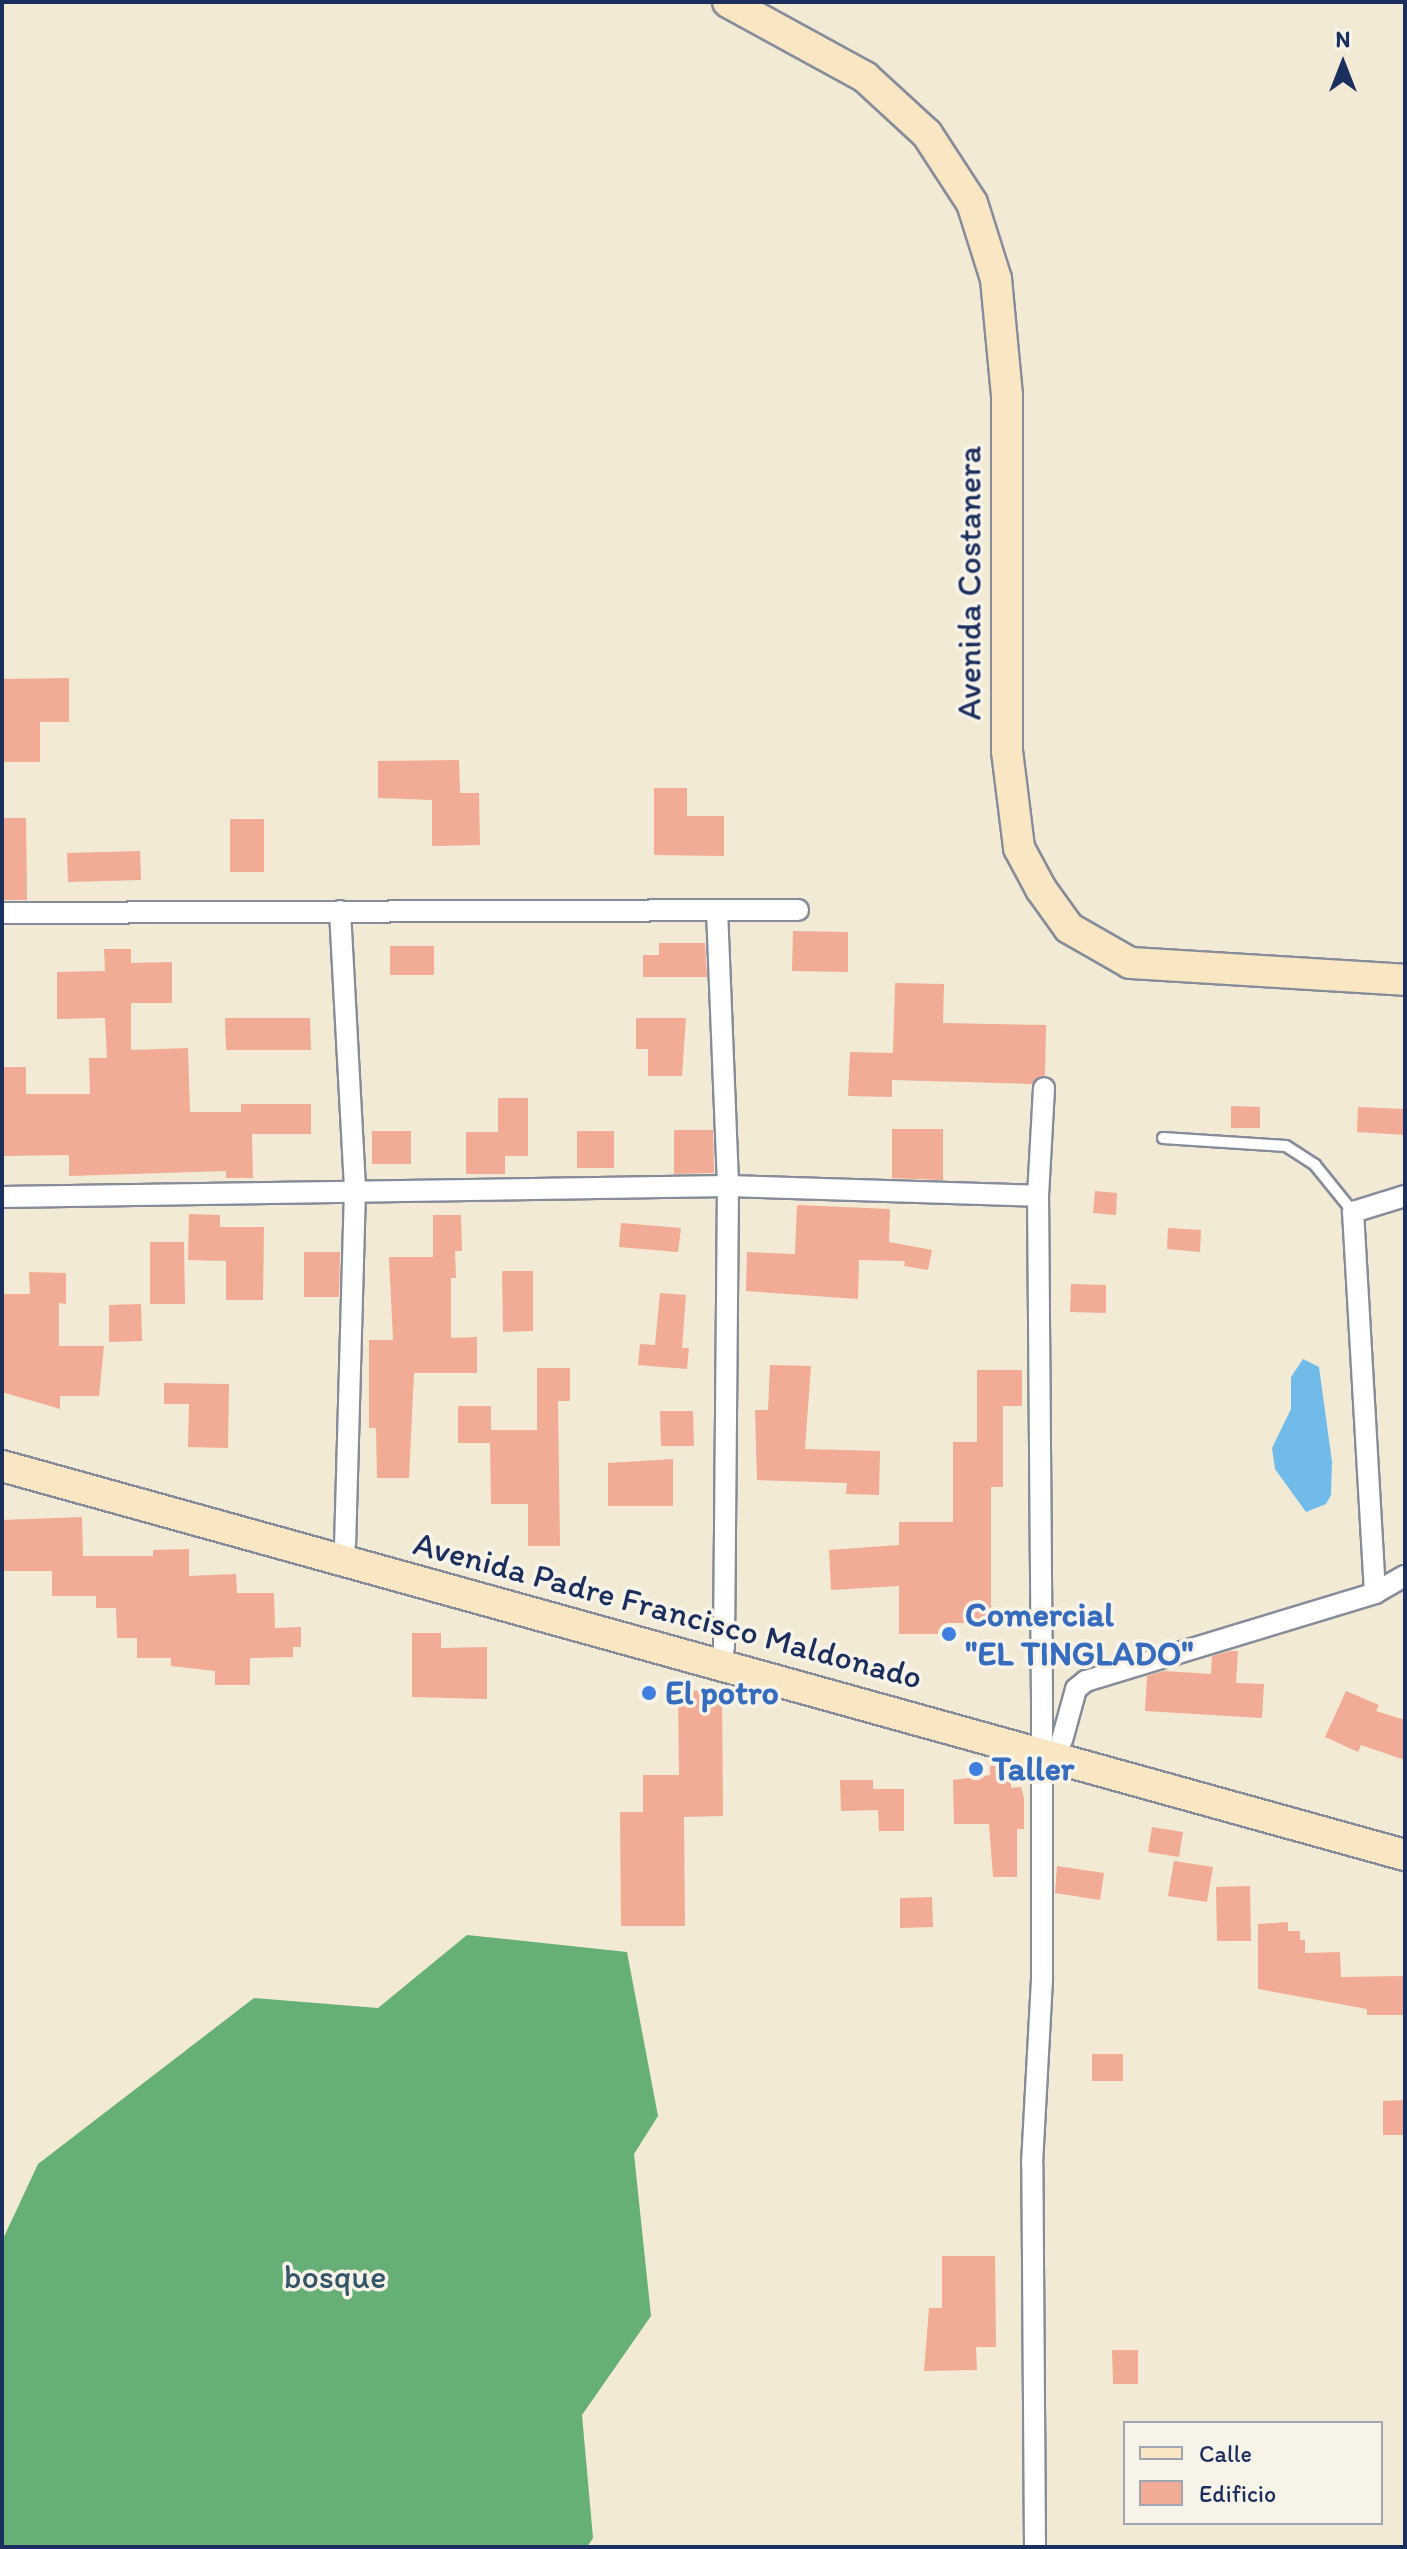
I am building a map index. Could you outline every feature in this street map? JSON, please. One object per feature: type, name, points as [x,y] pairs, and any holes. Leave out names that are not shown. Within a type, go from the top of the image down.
[{"type":"main road","name":"Avenida Costanera","points":[[728,2],[865,77],[927,134],[972,203],[996,279],[1007,396],[1007,751],[1019,848],[1041,889],[1069,928],[1130,963],[1405,980]]},
{"type":"main road","name":"Avenida Padre Francisco Maldonado","points":[[2,1448],[724,1648],[1048,1743],[1405,1855]]},
{"type":"main road","name":"Avenida Padre Francisco Maldonado","points":[[2,1466],[1048,1743],[1405,1833]]},
{"type":"street","points":[[717,910],[728,1186],[724,1648]]},
{"type":"street","points":[[2,913],[798,910]]},
{"type":"street","points":[[340,911],[355,1189],[345,1544]]},
{"type":"street","points":[[1035,2547],[1032,2164],[1042,1977],[1048,1743],[1038,1196],[1044,1088]]},
{"type":"street","points":[[2,1197],[355,1189],[728,1186],[1038,1196]]},
{"type":"street","points":[[1375,1593],[1353,1212],[1405,1196]]},
{"type":"street","points":[[1048,1743],[1076,1689],[1086,1681],[1375,1593],[1405,1576]]},
{"type":"lane","points":[[1163,1138],[1286,1146],[1315,1165],[1353,1212]]},
{"type":"green space","name":"bosque","points":[[467,1935],[627,1952],[658,2116],[634,2154],[651,2316],[582,2415],[593,2538],[587,2547],[2,2547],[2,2241],[38,2164],[254,1998],[378,2008]]},
{"type":"water","points":[[1303,1359],[1319,1367],[1332,1462],[1331,1495],[1326,1504],[1306,1512],[1275,1469],[1272,1448],[1291,1409],[1291,1377]]},
{"type":"building","points":[[69,678],[69,722],[40,722],[40,762],[2,762],[2,679]]},
{"type":"building","points":[[459,760],[460,793],[479,793],[480,845],[432,846],[432,800],[378,798],[378,761]]},
{"type":"building","points":[[654,788],[687,788],[687,816],[724,816],[724,856],[654,855]]},
{"type":"building","points":[[2,818],[26,818],[27,900],[2,900]]},
{"type":"building","points":[[230,819],[264,819],[264,872],[230,872]]},
{"type":"building","points":[[140,851],[141,880],[68,882],[67,853]]},
{"type":"building","points":[[793,931],[848,932],[848,972],[792,971]]},
{"type":"building","points":[[659,943],[705,943],[707,977],[643,977],[643,955],[659,955]]},
{"type":"building","points":[[390,946],[434,946],[434,975],[390,975]]},
{"type":"building","points":[[104,949],[131,949],[131,963],[172,962],[172,1003],[131,1003],[131,1050],[188,1048],[190,1112],[241,1112],[241,1104],[311,1104],[311,1134],[252,1134],[253,1178],[226,1178],[226,1171],[69,1176],[69,1155],[2,1156],[2,1067],[26,1067],[26,1094],[90,1094],[89,1058],[107,1058],[105,1018],[57,1019],[57,972],[105,971]]},
{"type":"building","points":[[895,983],[944,984],[943,1023],[1046,1025],[1045,1075],[1032,1084],[892,1080],[892,1097],[848,1096],[850,1052],[893,1053]]},
{"type":"building","points":[[225,1018],[310,1018],[311,1050],[226,1050]]},
{"type":"building","points":[[636,1018],[686,1018],[682,1076],[648,1076],[648,1049],[636,1049]]},
{"type":"building","points":[[498,1098],[528,1098],[528,1156],[505,1156],[505,1174],[466,1174],[466,1132],[498,1132]]},
{"type":"building","points":[[1231,1106],[1260,1107],[1260,1128],[1231,1128]]},
{"type":"building","points":[[1358,1107],[1405,1109],[1405,1135],[1357,1132]]},
{"type":"building","points":[[892,1129],[943,1129],[943,1180],[892,1178]]},
{"type":"building","points":[[674,1130],[713,1130],[714,1173],[674,1174]]},
{"type":"building","points":[[372,1131],[411,1131],[411,1164],[372,1164]]},
{"type":"building","points":[[577,1131],[614,1131],[614,1168],[577,1168]]},
{"type":"building","points":[[1095,1191],[1117,1193],[1116,1215],[1093,1213]]},
{"type":"building","points":[[797,1205],[890,1209],[889,1242],[932,1250],[928,1270],[904,1266],[905,1261],[859,1260],[858,1299],[746,1291],[747,1252],[795,1254]]},
{"type":"building","points":[[189,1214],[220,1215],[220,1227],[264,1227],[263,1300],[226,1300],[226,1261],[188,1260]]},
{"type":"building","points":[[433,1215],[461,1215],[462,1251],[455,1251],[456,1278],[451,1278],[451,1338],[477,1337],[477,1373],[414,1373],[409,1478],[377,1478],[376,1428],[369,1428],[369,1340],[393,1340],[389,1257],[433,1257]]},
{"type":"building","points":[[621,1223],[681,1228],[678,1252],[619,1247]]},
{"type":"building","points":[[1168,1228],[1201,1230],[1200,1252],[1167,1249]]},
{"type":"building","points":[[150,1242],[184,1242],[185,1304],[150,1304]]},
{"type":"building","points":[[304,1252],[340,1252],[339,1297],[304,1297]]},
{"type":"building","points":[[502,1271],[533,1271],[533,1331],[503,1332]]},
{"type":"building","points":[[29,1272],[66,1273],[66,1304],[59,1303],[59,1346],[104,1346],[99,1396],[60,1396],[60,1409],[2,1392],[2,1294],[30,1294]]},
{"type":"building","points":[[1071,1284],[1106,1285],[1106,1313],[1070,1312]]},
{"type":"building","points":[[660,1293],[686,1295],[682,1348],[689,1348],[687,1369],[638,1365],[640,1344],[655,1345]]},
{"type":"building","points":[[141,1304],[142,1341],[109,1342],[109,1305]]},
{"type":"building","points":[[770,1365],[811,1366],[805,1449],[880,1451],[879,1495],[846,1494],[847,1483],[757,1480],[755,1410],[768,1410]]},
{"type":"building","points":[[537,1368],[570,1368],[570,1401],[558,1401],[560,1546],[528,1546],[528,1504],[491,1504],[490,1443],[458,1443],[458,1406],[491,1406],[491,1430],[537,1430]]},
{"type":"building","points":[[977,1370],[1022,1370],[1022,1406],[1003,1406],[1003,1487],[991,1487],[991,1623],[949,1623],[949,1634],[899,1634],[899,1586],[831,1590],[829,1550],[899,1545],[899,1522],[953,1522],[953,1442],[977,1442]]},
{"type":"building","points":[[164,1383],[229,1384],[228,1448],[188,1447],[189,1404],[164,1404]]},
{"type":"building","points":[[660,1411],[693,1411],[694,1446],[661,1446]]},
{"type":"building","points":[[673,1459],[673,1506],[608,1506],[608,1463]]},
{"type":"building","points":[[82,1517],[83,1556],[153,1556],[153,1550],[189,1549],[189,1576],[236,1574],[237,1593],[274,1593],[275,1628],[301,1627],[301,1647],[293,1647],[293,1657],[250,1658],[250,1685],[215,1685],[215,1671],[171,1666],[171,1658],[137,1658],[137,1638],[117,1638],[116,1608],[96,1608],[96,1596],[52,1596],[52,1571],[2,1571],[2,1520]]},
{"type":"building","points":[[412,1633],[441,1633],[441,1648],[487,1647],[487,1699],[412,1697]]},
{"type":"building","points":[[1238,1651],[1236,1683],[1264,1684],[1262,1718],[1145,1711],[1147,1676],[1164,1671],[1211,1674],[1212,1656]]},
{"type":"building","points":[[722,1690],[723,1816],[684,1817],[685,1926],[621,1926],[620,1812],[643,1812],[643,1775],[679,1775],[678,1691]]},
{"type":"building","points":[[1346,1691],[1379,1705],[1376,1711],[1405,1720],[1405,1760],[1361,1745],[1358,1752],[1325,1737]]},
{"type":"building","points":[[990,1766],[1011,1766],[1011,1788],[1021,1787],[1024,1798],[1024,1829],[1017,1829],[1017,1877],[993,1877],[989,1824],[954,1824],[953,1780],[990,1775]]},
{"type":"building","points":[[840,1780],[873,1780],[873,1789],[904,1789],[904,1831],[879,1831],[878,1810],[841,1811]]},
{"type":"building","points":[[1152,1827],[1183,1832],[1179,1857],[1148,1852]]},
{"type":"building","points":[[1174,1861],[1213,1867],[1207,1902],[1168,1896]]},
{"type":"building","points":[[1057,1866],[1104,1873],[1100,1900],[1055,1893]]},
{"type":"building","points":[[1250,1886],[1251,1941],[1217,1941],[1216,1887]]},
{"type":"building","points":[[932,1897],[933,1927],[900,1928],[900,1898]]},
{"type":"building","points":[[1288,1922],[1288,1931],[1300,1931],[1300,1940],[1305,1940],[1305,1953],[1340,1952],[1341,1977],[1404,1976],[1404,2015],[1367,2015],[1367,2009],[1258,1989],[1258,1924]]},
{"type":"building","points":[[1092,2054],[1123,2054],[1123,2081],[1092,2081]]},
{"type":"building","points":[[1405,2100],[1405,2135],[1383,2135],[1383,2101]]},
{"type":"building","points":[[942,2256],[995,2256],[996,2347],[976,2347],[977,2370],[924,2371],[929,2308],[942,2308]]},
{"type":"building","points":[[1112,2350],[1138,2350],[1138,2384],[1113,2384]]},
{"type":"place","name":"Comercial \"EL TINGLADO\"","points":[[949,1634]]},
{"type":"place","name":"El potro","points":[[649,1693]]},
{"type":"place","name":"Taller","points":[[976,1769]]}]
